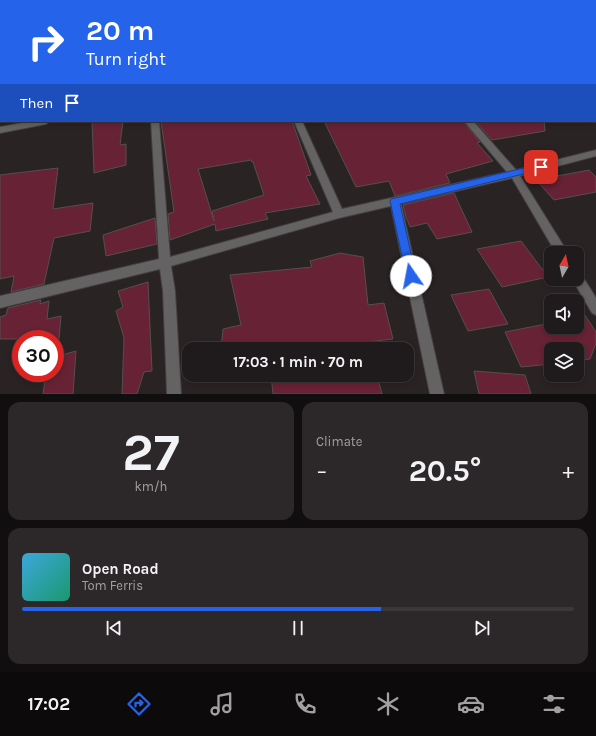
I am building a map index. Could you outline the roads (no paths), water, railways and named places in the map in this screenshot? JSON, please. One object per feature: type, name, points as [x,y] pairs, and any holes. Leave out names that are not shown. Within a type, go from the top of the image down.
[{"type":"street","points":[[0,130],[41,122]]},
{"type":"street","points":[[154,122],[165,263],[169,291],[174,394]]},
{"type":"street","points":[[298,122],[340,214]]},
{"type":"street","points":[[469,122],[514,174],[558,246]]},
{"type":"street","points":[[0,302],[165,263],[340,214],[514,174],[596,153]]},
{"type":"street","points":[[395,201],[437,394]]},
{"type":"street","points":[[582,286],[596,309]]}]
